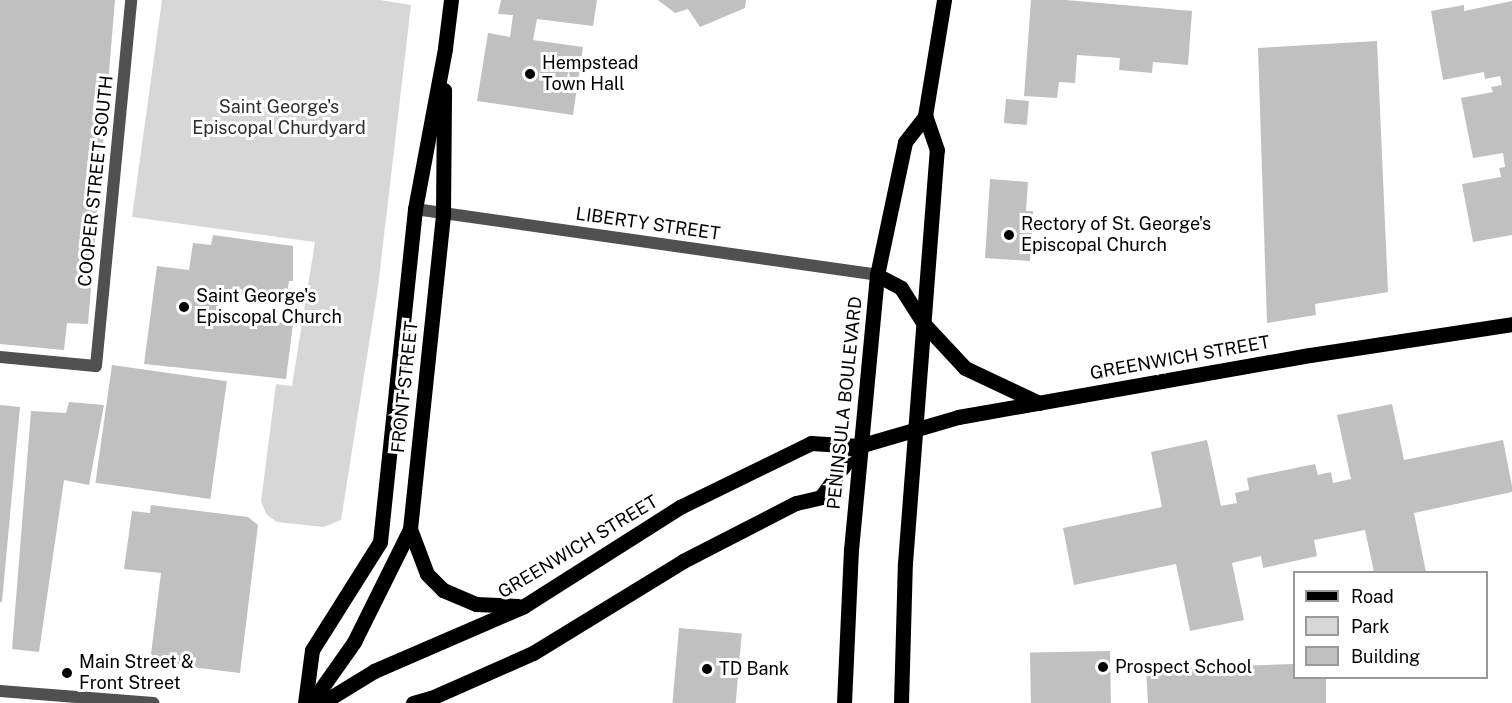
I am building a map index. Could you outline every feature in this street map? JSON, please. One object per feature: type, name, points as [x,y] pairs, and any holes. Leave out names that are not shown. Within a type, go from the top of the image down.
[{"type":"main road","name":"FRONT STREET","points":[[304,703],[312,650],[380,542],[415,209],[445,48],[451,0]]},
{"type":"main road","name":"PENINSULA BOULEVARD","points":[[844,703],[851,549],[877,274],[905,142],[924,116],[944,0]]},
{"type":"main road","name":"FRONT STREET","points":[[311,703],[354,642],[410,529],[443,213],[445,48]]},
{"type":"main road","points":[[901,703],[905,563],[937,150],[924,116]]},
{"type":"main road","points":[[877,274],[901,288],[924,324],[965,368],[1039,403]]},
{"type":"main road","name":"GREENWICH STREET","points":[[322,703],[374,670],[524,606],[680,507],[811,443],[859,446],[958,417],[1310,355],[1512,324]]},
{"type":"main road","points":[[413,703],[431,698],[532,653],[683,561],[795,503],[820,497],[859,446]]},
{"type":"main road","points":[[410,529],[427,574],[443,590],[476,604],[524,606]]},
{"type":"street","name":"COOPER STREET SOUTH","points":[[0,357],[96,366],[131,0]]},
{"type":"street","name":"LIBERTY STREET","points":[[415,209],[877,274]]},
{"type":"street","points":[[0,691],[154,703]]},
{"type":"green space","name":"Saint George's Episcopal Churdyard","points":[[162,0],[380,0],[411,5],[378,287],[341,520],[324,527],[277,522],[267,515],[261,502],[276,384],[292,386],[315,242],[132,217]]},
{"type":"building","points":[[0,0],[115,0],[88,324],[67,323],[64,350],[0,344]]},
{"type":"building","name":"Hempstead Town Hall","points":[[501,0],[597,0],[593,26],[537,19],[533,40],[583,47],[573,115],[477,101],[488,33],[510,37],[513,15],[498,14]]},
{"type":"building","name":"Hempstead Town Hall","points":[[658,0],[746,0],[745,8],[700,27],[688,9],[675,13]]},
{"type":"building","points":[[1031,0],[1066,0],[1192,11],[1188,65],[1153,62],[1152,73],[1119,70],[1120,58],[1077,55],[1075,83],[1059,82],[1057,98],[1024,96]]},
{"type":"building","points":[[1512,1],[1512,235],[1473,242],[1462,184],[1501,177],[1499,168],[1505,167],[1503,153],[1473,158],[1461,98],[1493,92],[1491,87],[1502,85],[1500,76],[1485,79],[1484,72],[1443,80],[1431,11],[1464,5],[1464,11]]},
{"type":"building","points":[[1377,41],[1388,292],[1315,304],[1316,315],[1267,323],[1258,48]]},
{"type":"building","points":[[1006,99],[1029,101],[1027,125],[1004,123]]},
{"type":"building","name":"Rectory of St. George's Episcopal Church","points":[[990,179],[1028,182],[1026,211],[1033,211],[1030,261],[985,258]]},
{"type":"building","name":"Saint George's Episcopal Church","points":[[213,235],[293,246],[293,281],[289,281],[286,301],[220,292],[217,314],[293,324],[286,379],[144,364],[157,266],[189,270],[193,243],[211,245]]},
{"type":"building","points":[[112,365],[227,381],[210,499],[95,483]]},
{"type":"building","points":[[69,402],[104,405],[89,485],[64,480],[39,652],[12,649],[31,411],[66,413]]},
{"type":"building","points":[[1392,404],[1404,460],[1503,440],[1512,492],[1414,513],[1426,571],[1374,571],[1365,530],[1314,540],[1317,556],[1263,568],[1261,556],[1232,563],[1244,620],[1190,631],[1176,564],[1074,585],[1063,528],[1162,507],[1151,452],[1207,440],[1221,506],[1237,503],[1235,493],[1249,490],[1247,478],[1315,464],[1318,475],[1331,472],[1333,483],[1351,479],[1337,415]]},
{"type":"building","points":[[0,405],[20,407],[2,602],[0,602]]},
{"type":"building","points":[[151,505],[248,517],[258,525],[240,673],[150,662],[161,573],[124,569],[132,511],[150,513]]},
{"type":"building","name":"TD Bank","points":[[679,628],[742,633],[736,703],[672,703]]},
{"type":"building","points":[[1110,651],[1111,703],[1031,703],[1030,652]]},
{"type":"building","points":[[1293,664],[1293,679],[1326,679],[1326,703],[1148,703],[1146,669]]},
{"type":"place","name":"Hempstead Town Hall","points":[[530,74]]},
{"type":"place","name":"Rectory of St. George's Episcopal Church","points":[[1009,235]]},
{"type":"place","name":"Saint George's Episcopal Church","points":[[184,307]]},
{"type":"place","name":"Prospect School","points":[[1103,667]]},
{"type":"place","name":"TD Bank","points":[[707,669]]},
{"type":"place","name":"Main Street & Front Street","points":[[67,673]]}]
